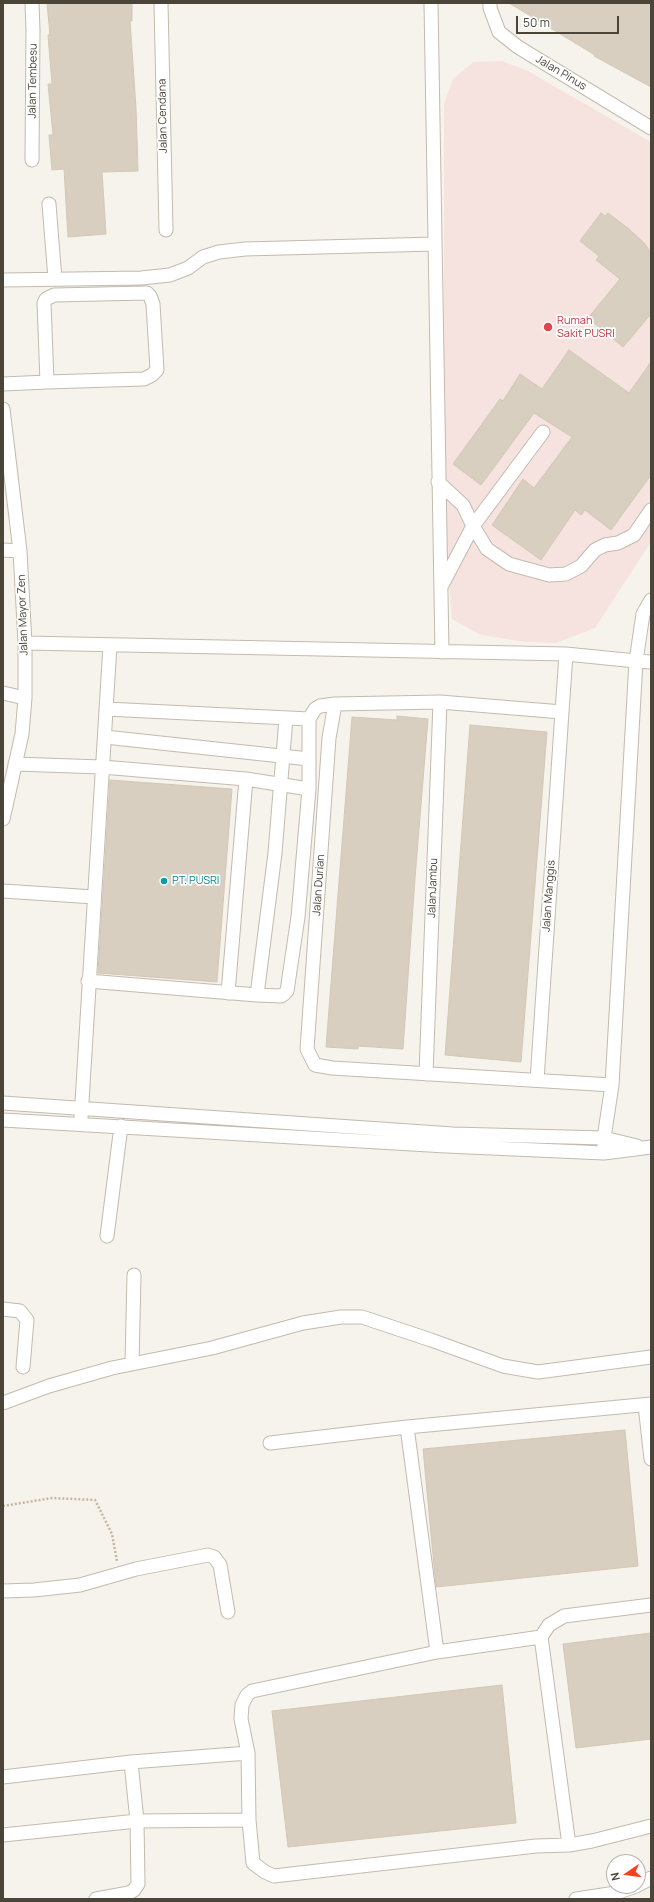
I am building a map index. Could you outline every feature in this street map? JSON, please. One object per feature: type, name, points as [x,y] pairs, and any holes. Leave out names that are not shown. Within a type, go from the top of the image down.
[{"type":"street","name":"Jalan Tembesu","points":[[32,3],[32,160]]},
{"type":"street","name":"Jalan Cendana","points":[[161,3],[166,230]]},
{"type":"street","points":[[431,3],[442,652]]},
{"type":"street","name":"Jalan Pinus","points":[[490,3],[490,8],[499,32],[518,47],[651,128]]},
{"type":"street","points":[[49,204],[55,279]]},
{"type":"street","points":[[3,280],[142,278],[170,274],[188,268],[203,257],[219,252],[245,249],[435,244]]},
{"type":"street","points":[[3,384],[144,380],[157,370],[153,304],[150,296],[147,293],[54,295],[46,299],[44,303],[47,382]]},
{"type":"street","name":"Jalan Mayor Zen","points":[[3,413],[20,551],[25,642],[25,698],[22,734],[6,798],[3,820]]},
{"type":"street","points":[[441,587],[473,526],[543,432]]},
{"type":"street","points":[[438,482],[463,505],[473,526],[487,549],[509,564],[549,575],[566,574],[581,566],[595,550],[605,545],[618,543],[634,535],[651,510]]},
{"type":"street","points":[[3,550],[20,551]]},
{"type":"street","points":[[604,1153],[604,1138],[612,1085],[636,661],[643,614],[651,600]]},
{"type":"street","points":[[25,642],[566,654],[651,662]]},
{"type":"street","points":[[80,1124],[110,645]]},
{"type":"street","name":"Jalan Manggis","points":[[537,1080],[566,654]]},
{"type":"street","points":[[3,693],[25,698]]},
{"type":"street","points":[[88,981],[257,995],[281,996],[287,991],[298,917],[309,789],[309,720],[315,709],[320,706],[335,704],[440,702],[562,712]]},
{"type":"street","name":"JalanJambu","points":[[426,1074],[440,702]]},
{"type":"street","name":"Jalan Durian","points":[[335,704],[329,738],[307,1049],[315,1065],[332,1068],[426,1074]]},
{"type":"street","points":[[106,709],[309,720]]},
{"type":"street","points":[[257,995],[275,853],[286,718]]},
{"type":"street","points":[[105,737],[309,759]]},
{"type":"street","points":[[15,764],[102,767],[246,779],[309,789]]},
{"type":"street","points":[[228,993],[246,779]]},
{"type":"street","points":[[3,891],[94,897]]},
{"type":"street","points":[[426,1074],[612,1085]]},
{"type":"street","points":[[3,1103],[81,1110],[235,1118],[454,1134],[604,1138],[648,1147]]},
{"type":"street","points":[[3,1120],[446,1146],[604,1153],[648,1147]]},
{"type":"street","points":[[107,1236],[121,1126]]},
{"type":"street","points":[[132,1364],[134,1274]]},
{"type":"street","points":[[3,1309],[20,1312],[27,1320],[23,1367]]},
{"type":"street","points":[[3,1403],[49,1386],[132,1364],[212,1348],[303,1323],[341,1317],[362,1318],[431,1340],[503,1366],[538,1372],[651,1358]]},
{"type":"street","points":[[270,1443],[406,1427],[648,1405],[651,1459]]},
{"type":"street","points":[[406,1427],[437,1652]]},
{"type":"street","points":[[3,1591],[34,1590],[80,1585],[120,1573],[208,1555],[214,1557],[220,1565],[228,1612]]},
{"type":"street","points":[[569,1845],[541,1637],[549,1624],[564,1616],[651,1605]]},
{"type":"street","points":[[541,1637],[437,1652],[252,1691],[247,1695],[242,1705],[241,1719],[248,1754],[249,1820],[253,1862],[265,1872],[274,1876],[536,1846],[569,1845],[592,1841],[651,1826]]},
{"type":"street","points":[[3,1777],[130,1762],[248,1754]]},
{"type":"street","points":[[96,1899],[129,1893],[136,1886],[138,1879],[137,1821],[130,1762]]},
{"type":"street","points":[[3,1835],[137,1821],[249,1820]]},
{"type":"street","points":[[576,1899],[609,1894]]},
{"type":"path","points":[[3,1506],[52,1498],[95,1500],[112,1534],[120,1573]]},
{"type":"shaded area","name":"Rumah Sakit PUSRI","points":[[502,61],[528,71],[651,142],[651,542],[595,628],[556,643],[526,642],[481,635],[452,619],[444,513],[444,104],[453,79],[473,62]]},
{"type":"building","points":[[47,3],[132,3],[132,21],[130,21],[136,108],[138,171],[102,172],[106,234],[68,237],[64,169],[52,170],[49,135],[53,135],[48,84],[52,84]]},
{"type":"building","points":[[509,3],[651,3],[651,87],[594,56],[595,55]]},
{"type":"building","points":[[601,213],[605,216],[608,213],[629,229],[645,244],[651,253],[651,314],[623,347],[588,318],[620,279],[596,260],[599,256],[580,241]]},
{"type":"building","points":[[569,350],[629,393],[651,362],[651,475],[611,530],[585,510],[581,515],[575,510],[541,560],[492,525],[523,479],[534,488],[572,437],[534,413],[481,485],[453,464],[500,399],[503,401],[520,374],[542,389]]},
{"type":"building","points":[[397,716],[428,719],[403,1049],[358,1046],[358,1049],[326,1047],[352,717],[397,720]]},
{"type":"building","points":[[470,725],[547,732],[521,1062],[445,1055]]},
{"type":"building","name":"PT. PUSRI","points":[[110,780],[232,789],[217,982],[98,973]]},
{"type":"building","points":[[625,1430],[638,1566],[436,1587],[423,1449]]},
{"type":"building","points":[[651,1633],[651,1739],[576,1748],[563,1644]]},
{"type":"building","points":[[502,1685],[516,1823],[288,1847],[272,1711]]},
{"type":"place","name":"Rumah Sakit PUSRI","points":[[548,327]]},
{"type":"place","name":"PT. PUSRI","points":[[164,881]]}]
